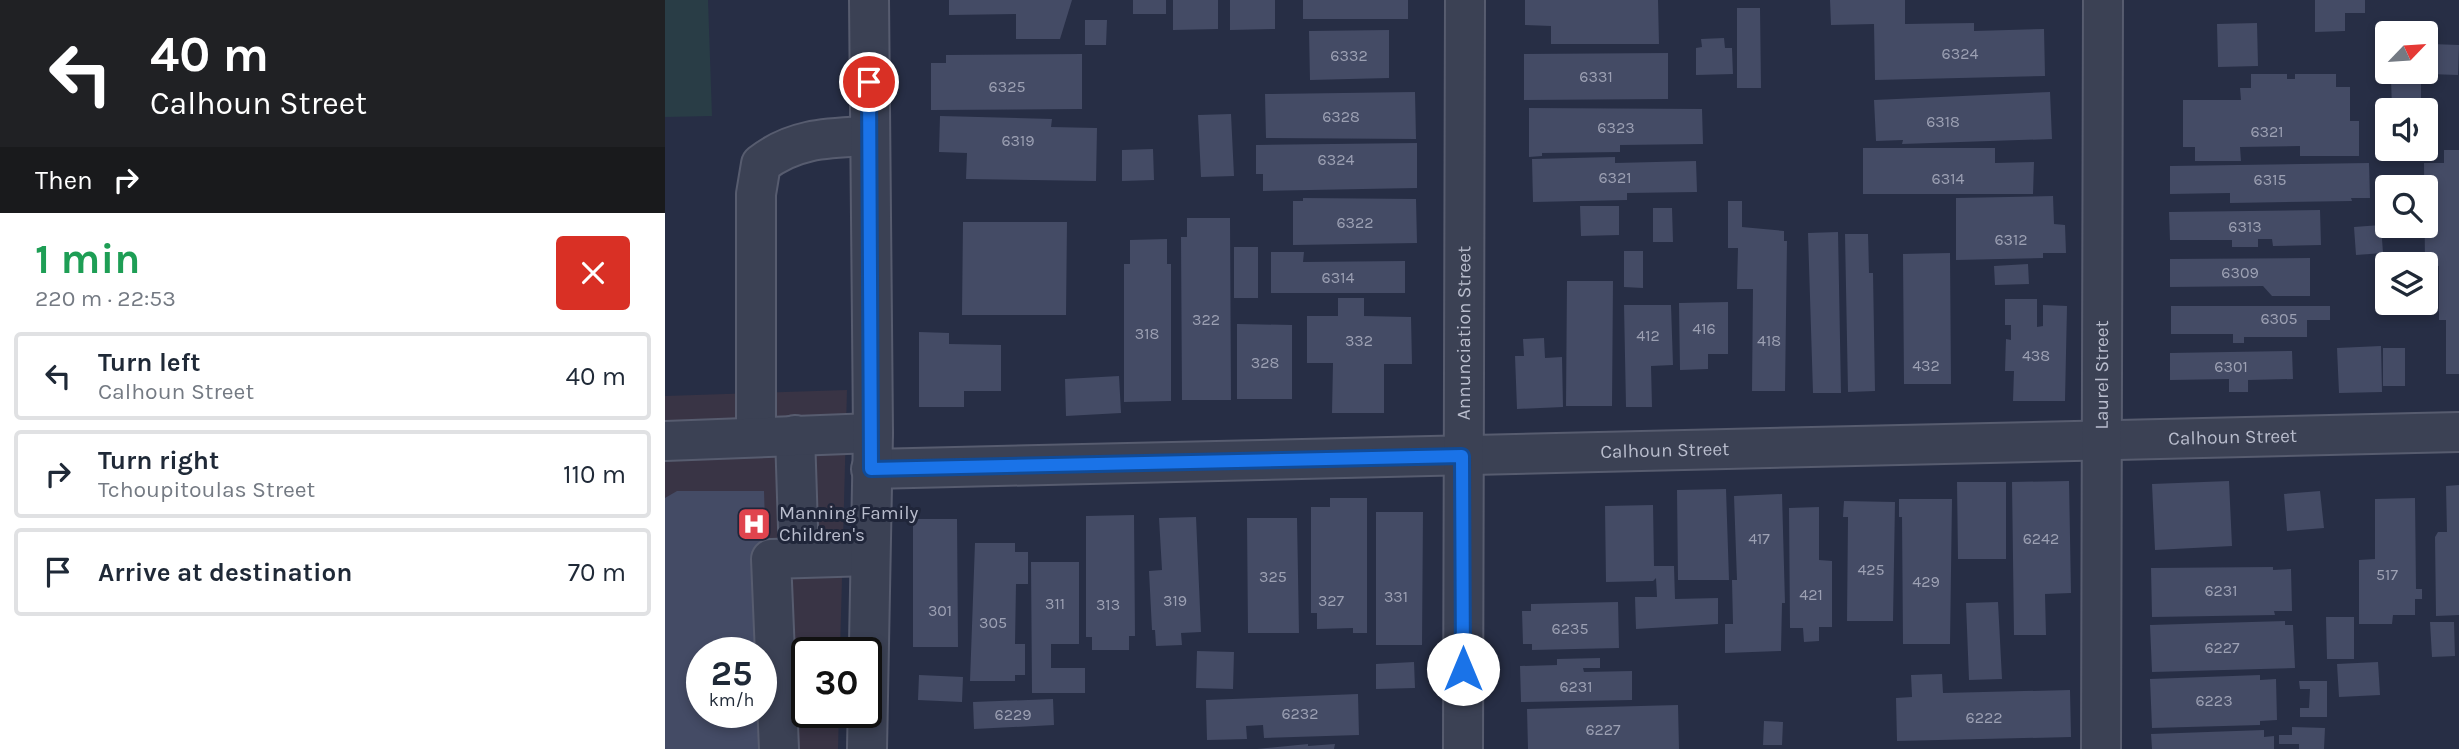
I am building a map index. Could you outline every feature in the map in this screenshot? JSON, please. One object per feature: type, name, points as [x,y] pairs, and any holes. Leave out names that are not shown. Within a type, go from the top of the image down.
[{"type":"street","points":[[867,749],[872,451],[869,0]]},
{"type":"street","name":"Annunciation Street","points":[[1464,749],[1462,456],[1465,0]]},
{"type":"street","name":"Laurel Street","points":[[2101,749],[2099,440],[2103,0]]},
{"type":"street","points":[[756,437],[757,194],[761,163],[778,150],[803,140],[869,136]]},
{"type":"street","name":"Calhoun Street","points":[[665,441],[796,435],[872,451],[1462,456],[2459,432]]},
{"type":"street","points":[[796,435],[799,558]]},
{"type":"street","points":[[779,749],[771,559],[870,556]]},
{"type":"shaded area","points":[[665,0],[708,0],[712,116],[665,117]]},
{"type":"shaded area","name":"Manning Family Children's","points":[[847,390],[840,637],[791,637],[791,728],[839,728],[838,749],[665,749],[665,396]]},
{"type":"building","points":[[949,0],[1072,0],[1060,39],[1016,39],[1016,14],[949,15]]},
{"type":"building","points":[[1133,0],[1166,0],[1166,14],[1133,14]]},
{"type":"building","points":[[1173,0],[1218,0],[1218,29],[1173,30]]},
{"type":"building","points":[[1230,0],[1275,0],[1275,29],[1230,30]]},
{"type":"building","points":[[1303,0],[1408,0],[1408,19],[1303,19]]},
{"type":"building","points":[[1525,0],[1658,0],[1659,44],[1551,44],[1551,26],[1525,25]]},
{"type":"building","points":[[1830,0],[1905,0],[1905,24],[1974,23],[1974,31],[2044,29],[2045,76],[1875,80],[1874,24],[1831,25]]},
{"type":"building","points":[[2315,0],[2365,0],[2365,13],[2345,13],[2345,31],[2315,32]]},
{"type":"building","points":[[1737,8],[1760,8],[1761,88],[1737,88]]},
{"type":"building","points":[[1085,20],[1107,20],[1106,45],[1085,45]]},
{"type":"building","points":[[2257,23],[2258,66],[2218,67],[2217,24]]},
{"type":"building","points":[[1389,30],[1389,78],[1310,80],[1309,31]]},
{"type":"building","points":[[1724,38],[1725,48],[1732,48],[1733,74],[1696,75],[1696,48],[1702,47],[1701,39]]},
{"type":"building","points":[[2438,44],[2459,45],[2458,75],[2438,74]]},
{"type":"building","points":[[1668,53],[1668,99],[1524,100],[1524,54]]},
{"type":"building","points":[[1082,54],[1082,109],[931,110],[931,63],[946,63],[946,55]]},
{"type":"building","points":[[2251,74],[2287,74],[2287,79],[2295,79],[2295,74],[2336,74],[2336,87],[2350,87],[2350,121],[2359,121],[2359,156],[2300,156],[2300,146],[2240,147],[2241,161],[2195,161],[2195,147],[2183,147],[2183,100],[2241,100],[2240,88],[2251,88]]},
{"type":"building","points":[[2391,84],[2421,84],[2421,98],[2392,98]]},
{"type":"building","points":[[1415,92],[1416,139],[1266,138],[1265,94]]},
{"type":"building","points":[[2050,92],[2052,139],[1902,144],[1903,140],[1876,141],[1874,100]]},
{"type":"building","points":[[1529,108],[1702,109],[1703,144],[1620,145],[1620,152],[1542,153],[1542,156],[1529,157]]},
{"type":"building","points":[[1231,114],[1234,176],[1201,177],[1198,115]]},
{"type":"building","points":[[940,116],[1052,119],[1051,127],[1097,128],[1096,181],[966,179],[967,153],[939,152]]},
{"type":"building","points":[[1417,143],[1417,188],[1263,191],[1263,174],[1256,174],[1256,145]]},
{"type":"building","points":[[1863,148],[1995,148],[1995,163],[2034,162],[2033,194],[1863,194]]},
{"type":"building","points":[[1153,149],[1154,180],[1122,181],[1122,150]]},
{"type":"building","points":[[2444,150],[2459,150],[2459,374],[2446,374],[2446,320],[2439,320],[2438,252],[2425,252],[2425,238],[2438,238],[2438,175],[2424,175],[2424,163],[2444,163]]},
{"type":"building","points":[[1615,157],[1615,163],[1696,161],[1697,192],[1627,193],[1627,200],[1533,202],[1532,159]]},
{"type":"building","points":[[2369,163],[2370,198],[2351,198],[2352,201],[2230,203],[2230,193],[2170,194],[2170,166]]},
{"type":"building","points":[[2053,196],[2054,224],[2065,225],[2066,253],[2043,253],[2043,258],[1956,260],[1956,198]]},
{"type":"building","points":[[1303,198],[1416,199],[1417,243],[1293,245],[1293,201],[1303,201]]},
{"type":"building","points":[[1728,201],[1742,201],[1742,227],[1784,231],[1784,241],[1787,241],[1785,391],[1752,391],[1753,289],[1737,289],[1738,248],[1728,248]]},
{"type":"building","points":[[1580,206],[1619,206],[1619,235],[1581,236]]},
{"type":"building","points":[[1653,208],[1672,208],[1673,242],[1653,242]]},
{"type":"building","points":[[2320,210],[2321,245],[2273,246],[2272,239],[2258,239],[2258,247],[2232,247],[2232,240],[2170,240],[2169,212]]},
{"type":"building","points":[[1187,218],[1230,218],[1231,400],[1182,400],[1181,237],[1187,237]]},
{"type":"building","points":[[963,222],[1067,222],[1066,315],[962,315]]},
{"type":"building","points":[[2375,225],[2375,238],[2382,238],[2383,252],[2356,255],[2354,227]]},
{"type":"building","points":[[1838,232],[1841,393],[1813,393],[1808,233]]},
{"type":"building","points":[[1845,234],[1868,234],[1869,273],[1873,273],[1875,391],[1848,392]]},
{"type":"building","points":[[1167,239],[1167,264],[1171,264],[1171,401],[1124,402],[1124,264],[1130,264],[1130,240]]},
{"type":"building","points":[[1234,247],[1258,247],[1258,298],[1234,298]]},
{"type":"building","points":[[1624,251],[1643,251],[1643,288],[1624,287]]},
{"type":"building","points":[[1271,252],[1304,252],[1303,262],[1405,261],[1405,293],[1271,293]]},
{"type":"building","points":[[1950,253],[1951,384],[1904,384],[1903,254]]},
{"type":"building","points":[[2310,258],[2310,296],[2272,296],[2263,286],[2170,287],[2170,259]]},
{"type":"building","points":[[2028,264],[2029,284],[1995,285],[1994,266]]},
{"type":"building","points":[[1567,281],[1613,281],[1612,406],[1566,406]]},
{"type":"building","points":[[1338,298],[1364,298],[1364,316],[1411,317],[1412,364],[1384,364],[1384,413],[1332,413],[1333,363],[1307,363],[1307,316],[1338,316]]},
{"type":"building","points":[[2005,299],[2037,299],[2037,327],[2043,326],[2043,305],[2067,306],[2065,401],[2013,401],[2014,371],[2005,371],[2006,339],[2011,340],[2011,325],[2005,325]]},
{"type":"building","points":[[1728,302],[1728,354],[1708,354],[1708,369],[1680,370],[1679,303]]},
{"type":"building","points":[[1624,305],[1671,305],[1673,365],[1651,366],[1652,407],[1626,407]]},
{"type":"building","points":[[2171,306],[2330,306],[2330,320],[2307,320],[2307,337],[2244,337],[2244,343],[2233,343],[2233,334],[2171,334]]},
{"type":"building","points":[[1237,324],[1292,325],[1292,399],[1237,399]]},
{"type":"building","points":[[919,332],[949,333],[949,344],[1001,345],[1001,391],[964,391],[964,407],[919,407]]},
{"type":"building","points":[[1544,338],[1545,358],[1562,357],[1563,407],[1517,409],[1515,356],[1524,356],[1523,339]]},
{"type":"building","points":[[2381,346],[2382,392],[2339,393],[2337,348]]},
{"type":"building","points":[[2383,348],[2405,348],[2405,386],[2383,386]]},
{"type":"building","points":[[2292,351],[2293,379],[2248,380],[2248,392],[2229,392],[2229,379],[2170,380],[2170,353]]},
{"type":"building","points":[[1119,376],[1121,413],[1066,416],[1065,379]]},
{"type":"building","points":[[2069,481],[2071,593],[2045,594],[2046,635],[2014,635],[2012,482]]},
{"type":"building","points":[[2229,481],[2232,546],[2155,550],[2152,484]]},
{"type":"building","points":[[1957,482],[2006,482],[2006,559],[1958,559]]},
{"type":"building","points":[[2459,485],[2459,615],[2436,616],[2435,537],[2438,532],[2447,532],[2446,486]]},
{"type":"building","points":[[1726,489],[1729,580],[1678,580],[1677,490]]},
{"type":"building","points":[[677,491],[764,491],[769,637],[686,637],[686,728],[771,728],[772,749],[665,749],[665,498]]},
{"type":"building","points":[[2320,491],[2324,528],[2287,531],[2284,494]]},
{"type":"building","points":[[1782,494],[1785,603],[1782,603],[1781,651],[1725,653],[1725,624],[1733,624],[1732,580],[1737,580],[1734,496]]},
{"type":"building","points":[[1330,498],[1367,498],[1367,633],[1353,633],[1353,628],[1317,629],[1317,613],[1311,613],[1311,507],[1330,507]]},
{"type":"building","points":[[2415,498],[2416,589],[2422,589],[2422,599],[2415,599],[2415,615],[2393,615],[2392,624],[2359,624],[2359,560],[2375,559],[2375,499]]},
{"type":"building","points":[[1899,499],[1952,499],[1950,644],[1903,644],[1902,517],[1899,517]]},
{"type":"building","points":[[1844,501],[1895,502],[1893,621],[1847,621],[1848,517],[1843,517]]},
{"type":"building","points":[[1653,505],[1654,566],[1674,566],[1675,599],[1718,598],[1718,624],[1636,629],[1635,597],[1657,597],[1656,578],[1653,581],[1606,582],[1605,506]]},
{"type":"building","points":[[1819,507],[1819,560],[1832,561],[1832,627],[1819,627],[1819,641],[1804,642],[1803,628],[1790,628],[1789,508]]},
{"type":"building","points":[[1376,512],[1423,512],[1422,645],[1376,645]]},
{"type":"building","points":[[1134,515],[1135,636],[1129,636],[1129,650],[1092,650],[1092,637],[1086,637],[1086,516]]},
{"type":"building","points":[[1196,517],[1201,632],[1181,633],[1182,645],[1156,646],[1155,630],[1152,630],[1149,571],[1162,570],[1159,518]]},
{"type":"building","points":[[1247,518],[1297,518],[1299,633],[1248,633]]},
{"type":"building","points":[[913,519],[957,519],[958,647],[913,647]]},
{"type":"building","points":[[975,543],[1015,543],[1015,552],[1028,552],[1028,584],[1016,584],[1015,644],[1025,644],[1025,675],[1015,675],[1015,681],[970,681]]},
{"type":"building","points":[[1031,562],[1079,562],[1079,644],[1051,644],[1051,668],[1085,668],[1085,693],[1032,693]]},
{"type":"building","points":[[2273,567],[2273,570],[2291,569],[2292,611],[2274,611],[2275,615],[2152,617],[2151,568]]},
{"type":"building","points":[[1618,602],[1619,648],[1532,650],[1532,644],[1523,644],[1522,611],[1531,611],[1531,604]]},
{"type":"building","points":[[1998,602],[2002,679],[1969,680],[1966,603]]},
{"type":"building","points":[[2326,617],[2354,617],[2354,659],[2327,659]]},
{"type":"building","points":[[2285,621],[2285,625],[2293,625],[2295,668],[2152,672],[2150,625]]},
{"type":"building","points":[[2430,622],[2454,622],[2455,656],[2432,657]]},
{"type":"building","points":[[1197,651],[1234,652],[1233,689],[1196,688]]},
{"type":"building","points":[[1600,658],[1600,668],[1583,668],[1584,672],[1632,671],[1632,700],[1521,702],[1520,666],[1557,665],[1557,659]]},
{"type":"building","points":[[1414,662],[1415,688],[1376,689],[1376,664]]},
{"type":"building","points":[[2378,662],[2380,695],[2339,697],[2337,664]]},
{"type":"building","points":[[1942,674],[1943,693],[2070,690],[2071,737],[1897,741],[1896,698],[1912,697],[1911,675]]},
{"type":"building","points":[[919,675],[963,677],[962,702],[918,700]]},
{"type":"building","points":[[2260,675],[2260,680],[2276,679],[2277,720],[2260,721],[2260,725],[2152,728],[2150,679]]},
{"type":"building","points":[[2299,681],[2327,681],[2327,717],[2300,717],[2300,708],[2309,708],[2310,689],[2300,689]]},
{"type":"building","points":[[1358,694],[1359,735],[1264,738],[1263,725],[1246,726],[1247,739],[1207,740],[1206,700]]},
{"type":"building","points":[[1053,699],[1054,725],[974,729],[973,702]]},
{"type":"building","points":[[1678,705],[1679,749],[1528,749],[1527,709]]},
{"type":"building","points":[[1764,721],[1783,722],[1782,745],[1763,745]]},
{"type":"building","points":[[2292,727],[2325,728],[2324,749],[2299,749],[2299,744],[2279,744],[2279,735],[2292,735]]},
{"type":"building","points":[[2264,730],[2264,737],[2274,736],[2274,749],[2152,749],[2151,734]]},
{"type":"building","points":[[1335,744],[1334,749],[1257,749]]},
{"type":"place","name":"Manning Family Children's","points":[[754,524]]},
{"type":"route","points":[[869,82],[873,433],[871,469],[1462,456],[1463,669]]}]
